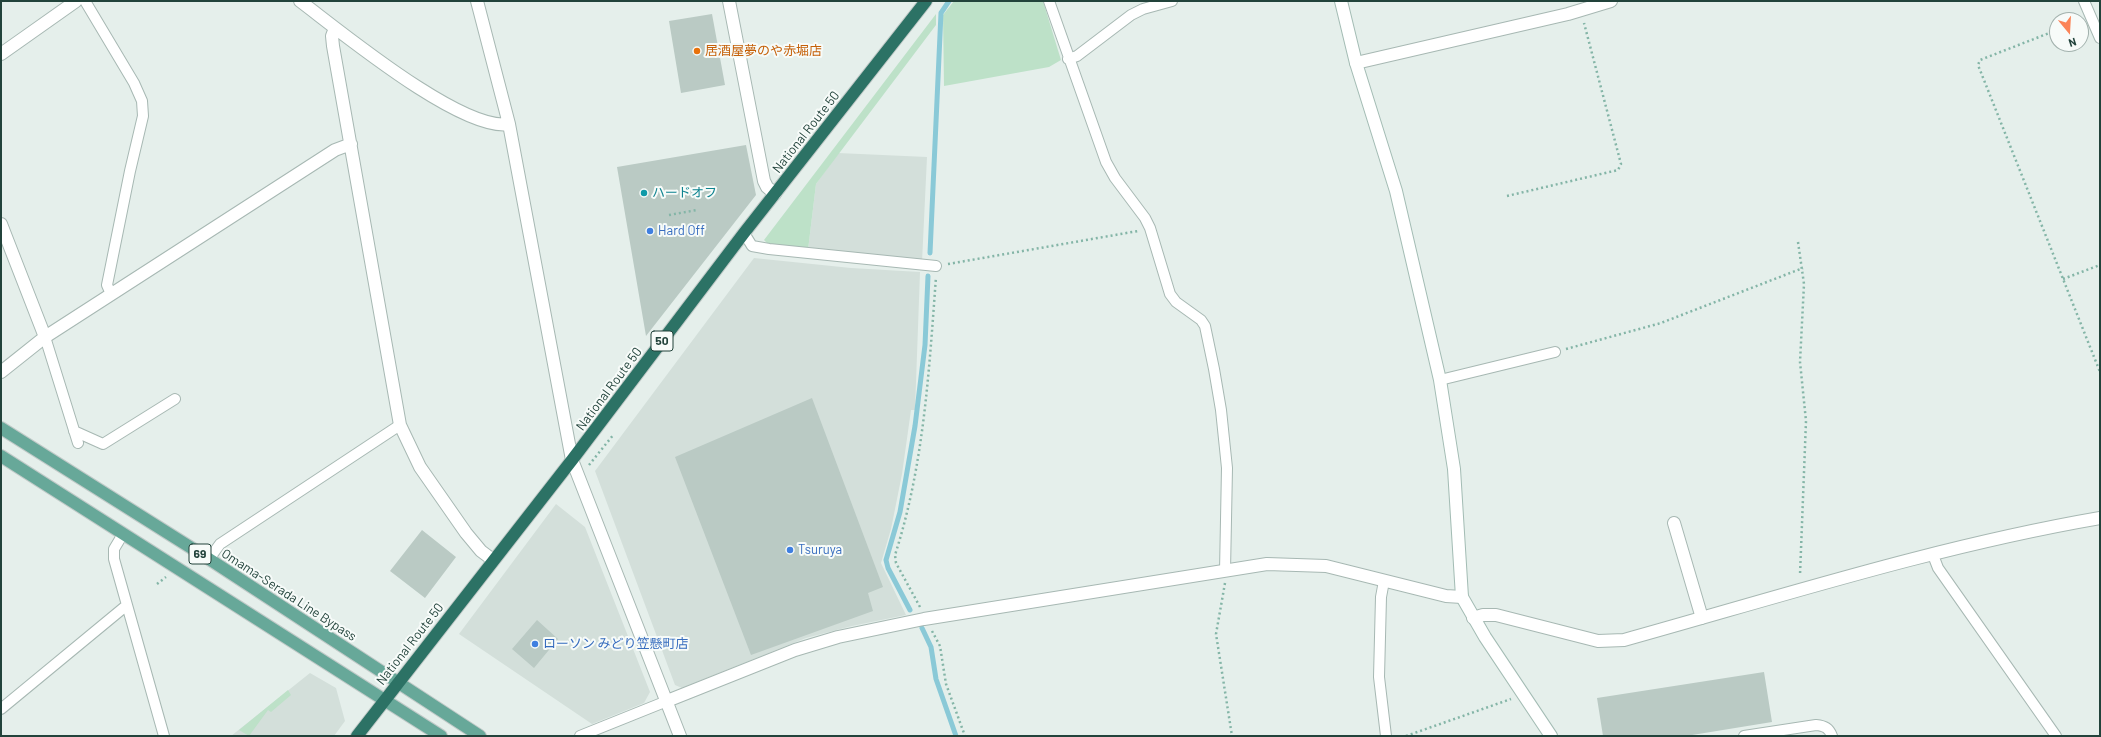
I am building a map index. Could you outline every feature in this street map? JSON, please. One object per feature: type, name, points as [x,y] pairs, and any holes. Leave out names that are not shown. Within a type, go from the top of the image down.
[{"type":"highway","name":"National Route 50","points":[[357,736],[572,460],[744,234],[926,1]]},
{"type":"main road","name":"Omama-Serada Line Bypass","points":[[1,428],[208,559],[480,736]]},
{"type":"main road","name":"69","points":[[1,456],[441,736]]},
{"type":"street","points":[[1,54],[76,1]]},
{"type":"street","points":[[300,1],[335,28],[414,84],[461,113],[495,125],[509,124]]},
{"type":"street","points":[[477,1],[509,124],[572,460],[680,736]]},
{"type":"street","points":[[729,1],[764,181],[767,187],[775,194]]},
{"type":"street","points":[[1341,1],[1356,63],[1396,190],[1440,380],[1454,469],[1462,597],[1473,618],[1551,736]]},
{"type":"street","points":[[1356,63],[1579,6],[1611,1]]},
{"type":"street","points":[[335,28],[332,36],[333,46],[400,424],[420,467],[466,533],[481,551],[493,560]]},
{"type":"street","points":[[1,372],[45,337],[335,150],[351,144]]},
{"type":"street","points":[[1,224],[45,337]]},
{"type":"street","points":[[1473,618],[1483,615],[1496,615],[1589,639],[1613,642],[1702,618],[1804,587],[2026,533],[2100,518]]},
{"type":"street","points":[[1674,523],[1702,618]]},
{"type":"street","points":[[667,701],[795,650],[838,637],[924,618],[1267,564],[1326,566],[1446,596],[1462,597]]},
{"type":"lane","points":[[85,1],[134,83],[142,101],[143,116],[130,171],[107,285],[112,294]]},
{"type":"lane","points":[[1049,1],[1068,59],[1106,162],[1115,178],[1145,218],[1150,228],[1170,294],[1176,302],[1201,320],[1204,326],[1214,369],[1221,410],[1227,468],[1225,571]]},
{"type":"lane","points":[[1068,59],[1077,56],[1131,15],[1143,9],[1172,1]]},
{"type":"lane","points":[[2084,1],[2100,38]]},
{"type":"lane","points":[[744,234],[752,246],[769,249],[936,266]]},
{"type":"lane","points":[[45,337],[78,443]]},
{"type":"lane","points":[[1440,380],[1555,352]]},
{"type":"lane","points":[[74,431],[103,444],[175,399]]},
{"type":"lane","points":[[208,559],[220,544],[400,424]]},
{"type":"lane","points":[[123,534],[113,554],[164,736]]},
{"type":"lane","points":[[1933,555],[1938,568],[2056,736]]},
{"type":"lane","points":[[1384,581],[1381,597],[1379,677],[1386,736]]},
{"type":"lane","points":[[1,709],[127,605]]},
{"type":"lane","points":[[580,736],[667,701]]},
{"type":"lane","points":[[1744,736],[1816,725],[1824,726],[1830,730],[1832,736]]},
{"type":"path","points":[[1507,196],[1618,170],[1621,164],[1579,6]]},
{"type":"path","points":[[2049,33],[1980,60],[1978,65],[2100,372]]},
{"type":"path","points":[[670,215],[697,210]]},
{"type":"path","points":[[966,736],[946,684],[940,646],[896,563],[895,555],[910,498],[925,418],[936,266],[1150,228]]},
{"type":"path","points":[[1798,242],[1804,284],[1800,362],[1806,421],[1800,579],[1804,587]]},
{"type":"path","points":[[2063,279],[2100,265]]},
{"type":"path","points":[[1555,352],[1661,323],[1802,268]]},
{"type":"path","points":[[2096,363],[2100,362]]},
{"type":"path","points":[[588,467],[614,434]]},
{"type":"path","points":[[1225,571],[1225,583],[1216,634],[1232,736]]},
{"type":"path","points":[[157,584],[166,577]]},
{"type":"path","points":[[1406,736],[1523,695]]},
{"type":"shaded area","points":[[838,153],[927,157],[922,262],[808,250],[816,184]]},
{"type":"shaded area","points":[[754,258],[851,268],[920,272],[915,410],[911,410],[902,474],[891,529],[881,563],[906,615],[852,626],[806,638],[682,688],[675,685],[595,471]]},
{"type":"shaded area","points":[[556,504],[585,527],[650,692],[644,703],[592,724],[459,634]]},
{"type":"shaded area","points":[[310,673],[336,688],[345,721],[334,736],[231,736]]},
{"type":"green space","points":[[954,1],[1043,1],[1061,60],[1049,67],[944,86],[943,15]]},
{"type":"green space","points":[[936,14],[936,25],[816,184],[808,250],[768,244],[764,240]]},
{"type":"green space","points":[[288,690],[291,695],[271,712],[268,710],[249,736],[239,730]]},
{"type":"building","points":[[712,14],[725,85],[681,93],[669,21]]},
{"type":"building","points":[[746,145],[756,195],[646,336],[617,167]]},
{"type":"building","points":[[812,398],[883,587],[868,593],[873,611],[751,655],[675,457]]},
{"type":"building","points":[[422,530],[456,557],[425,598],[390,571]]},
{"type":"building","name":"ローソン みどり笠懸町店","points":[[537,620],[558,639],[534,668],[512,649]]},
{"type":"building","points":[[1764,672],[1772,722],[1686,736],[1603,736],[1597,698]]},
{"type":"waterway","points":[[930,253],[941,13],[949,1]]},
{"type":"waterway","points":[[910,610],[888,568],[886,560],[900,512],[915,426],[925,345],[928,276]]},
{"type":"waterway","points":[[922,628],[931,647],[936,679],[956,736]]},
{"type":"place","name":"居酒屋夢のや赤堀店","points":[[697,51]]},
{"type":"place","name":"ハードオフ","points":[[644,193]]},
{"type":"place","name":"Hard Off","points":[[650,231]]},
{"type":"place","name":"Tsuruya","points":[[790,550]]},
{"type":"place","name":"ローソン みどり笠懸町店","points":[[535,644]]}]
